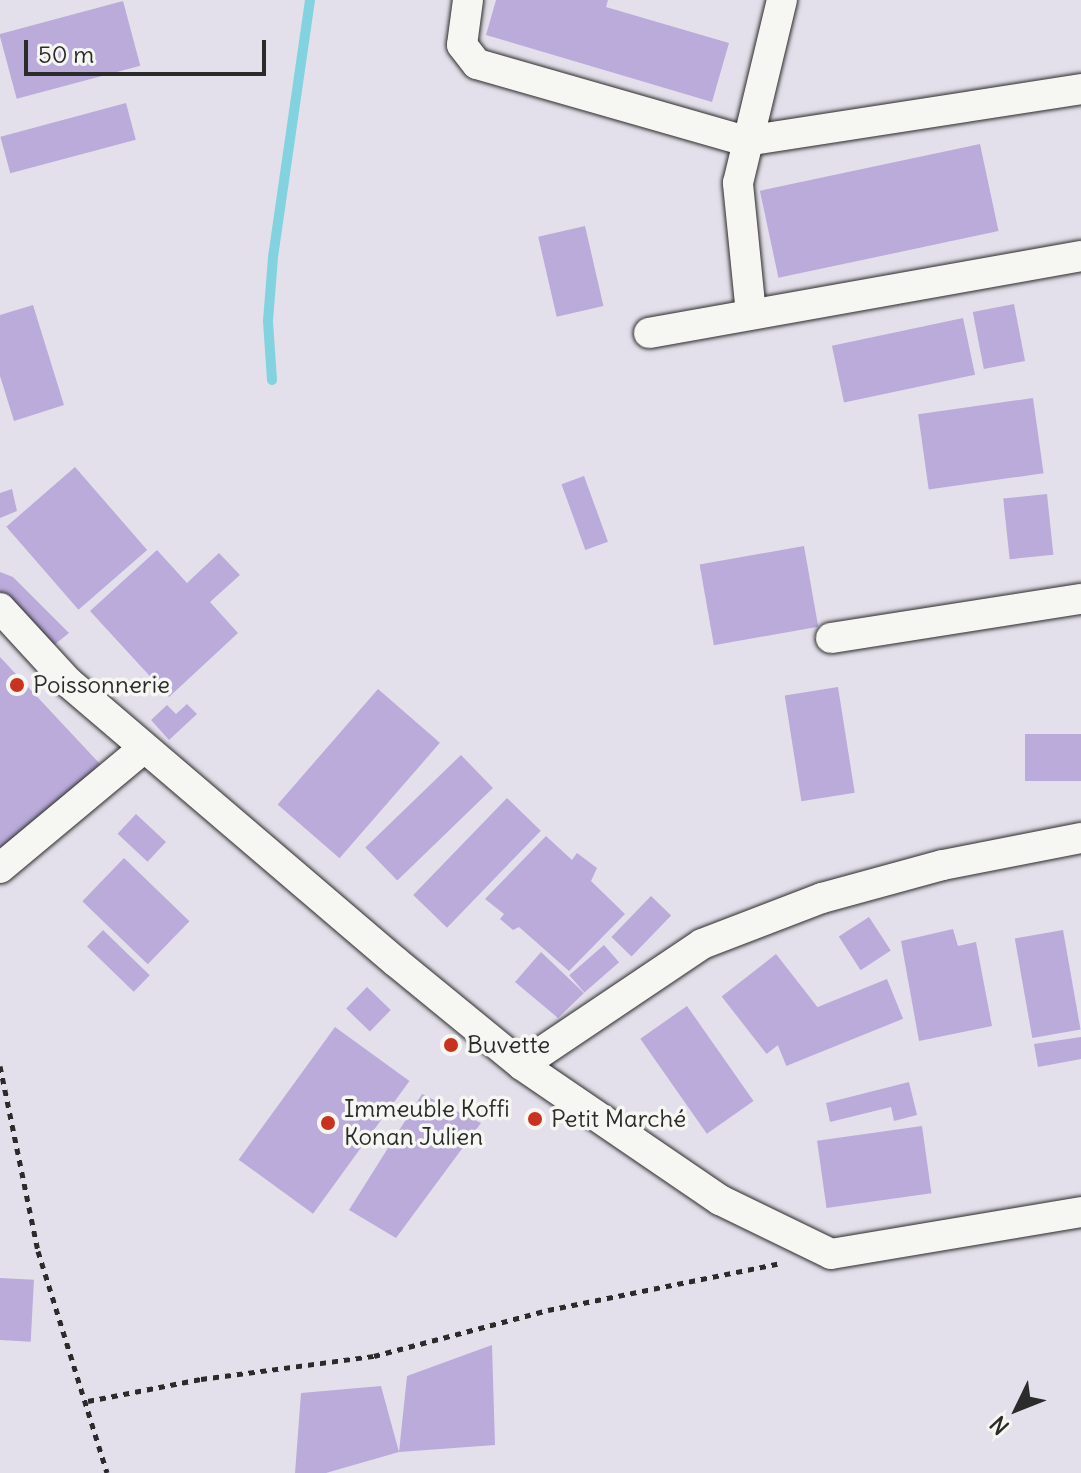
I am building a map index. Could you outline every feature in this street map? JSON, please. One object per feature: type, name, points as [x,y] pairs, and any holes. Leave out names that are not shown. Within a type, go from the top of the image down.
[{"type":"street","points":[[468,0],[462,45],[477,64],[746,141],[1081,89]]},
{"type":"street","points":[[751,314],[738,183],[782,0]]},
{"type":"street","points":[[649,333],[1081,256]]},
{"type":"street","points":[[831,638],[1081,599]]},
{"type":"street","points":[[0,608],[68,682],[522,1065],[720,1200],[831,1254],[1081,1212]]},
{"type":"street","points":[[0,868],[144,748]]},
{"type":"street","points":[[522,1065],[702,944],[837,894],[943,865],[1081,838]]},
{"type":"path","points":[[0,1066],[38,1251],[88,1401],[107,1473]]},
{"type":"path","points":[[88,1401],[201,1379],[374,1356],[548,1310],[783,1263]]},
{"type":"building","points":[[496,0],[608,0],[606,7],[729,43],[712,102],[486,35]]},
{"type":"building","points":[[123,1],[140,66],[17,99],[0,34]]},
{"type":"building","points":[[126,103],[136,140],[10,173],[0,137]]},
{"type":"building","points":[[980,144],[999,231],[778,278],[760,191]]},
{"type":"building","points":[[585,226],[603,306],[557,317],[538,237]]},
{"type":"building","points":[[1014,304],[1025,361],[984,369],[973,312]]},
{"type":"building","points":[[33,305],[64,405],[14,421],[0,376],[0,315]]},
{"type":"building","points":[[963,318],[975,375],[844,403],[832,346]]},
{"type":"building","points":[[1033,398],[1044,473],[929,489],[918,414]]},
{"type":"building","points":[[75,467],[147,550],[78,610],[6,527]]},
{"type":"building","points":[[584,476],[608,542],[585,550],[561,484]]},
{"type":"building","points":[[12,489],[17,511],[0,518],[0,493]]},
{"type":"building","points":[[1047,494],[1053,555],[1010,559],[1003,499]]},
{"type":"building","points":[[804,546],[818,627],[714,645],[700,564]]},
{"type":"building","points":[[157,550],[187,583],[219,553],[240,575],[210,602],[238,633],[169,697],[90,611]]},
{"type":"building","points":[[0,572],[13,577],[69,633],[54,645],[0,592]]},
{"type":"building","points":[[0,657],[100,764],[4,854],[0,849]]},
{"type":"building","points":[[838,687],[855,793],[801,801],[785,695]]},
{"type":"building","points":[[378,689],[440,743],[340,858],[278,804]]},
{"type":"building","points":[[187,704],[197,714],[169,740],[151,720],[167,705],[176,714]]},
{"type":"building","points":[[1025,734],[1081,734],[1081,781],[1025,781]]},
{"type":"building","points":[[461,755],[493,788],[397,880],[365,847]]},
{"type":"building","points":[[507,798],[541,831],[447,928],[413,895]]},
{"type":"building","points":[[136,814],[166,842],[148,862],[118,834]]},
{"type":"building","points":[[546,836],[572,860],[577,853],[597,868],[591,881],[625,914],[569,971],[519,927],[513,930],[500,919],[504,914],[485,899]]},
{"type":"building","points":[[124,858],[189,921],[148,964],[82,901]]},
{"type":"building","points":[[651,896],[671,915],[632,956],[611,937]]},
{"type":"building","points":[[869,917],[891,951],[861,970],[839,937]]},
{"type":"building","points":[[953,929],[958,946],[976,942],[992,1026],[919,1041],[901,941]]},
{"type":"building","points":[[103,930],[150,975],[134,992],[87,947]]},
{"type":"building","points":[[1063,930],[1081,1029],[1032,1038],[1015,939]]},
{"type":"building","points":[[604,945],[619,962],[584,993],[569,975]]},
{"type":"building","points":[[541,952],[584,993],[558,1018],[515,982]]},
{"type":"building","points":[[776,954],[821,1012],[767,1054],[722,996]]},
{"type":"building","points":[[887,979],[903,1019],[786,1066],[770,1026]]},
{"type":"building","points":[[367,987],[391,1010],[370,1032],[346,1009]]},
{"type":"building","points":[[687,1006],[754,1101],[707,1134],[640,1039]]},
{"type":"building","name":"Immeuble Koffi Konan Julien","points":[[335,1027],[409,1081],[313,1214],[239,1160]]},
{"type":"building","points":[[1081,1037],[1081,1059],[1038,1067],[1034,1044]]},
{"type":"building","points":[[909,1082],[917,1115],[894,1121],[891,1107],[830,1122],[826,1103]]},
{"type":"building","points":[[422,1094],[481,1123],[396,1238],[349,1210]]},
{"type":"building","points":[[922,1126],[931,1193],[826,1208],[817,1141]]},
{"type":"building","points":[[0,1278],[34,1280],[31,1342],[0,1340]]},
{"type":"building","points":[[492,1345],[495,1445],[399,1452],[407,1376]]},
{"type":"building","points":[[381,1386],[399,1452],[326,1473],[295,1473],[301,1393]]},
{"type":"waterway","points":[[272,380],[268,321],[273,257],[310,0]]},
{"type":"place","name":"Poissonnerie","points":[[17,685]]},
{"type":"place","name":"Buvette","points":[[451,1045]]},
{"type":"place","name":"Petit Marché","points":[[535,1119]]},
{"type":"place","name":"Immeuble Koffi Konan Julien","points":[[328,1123]]}]
